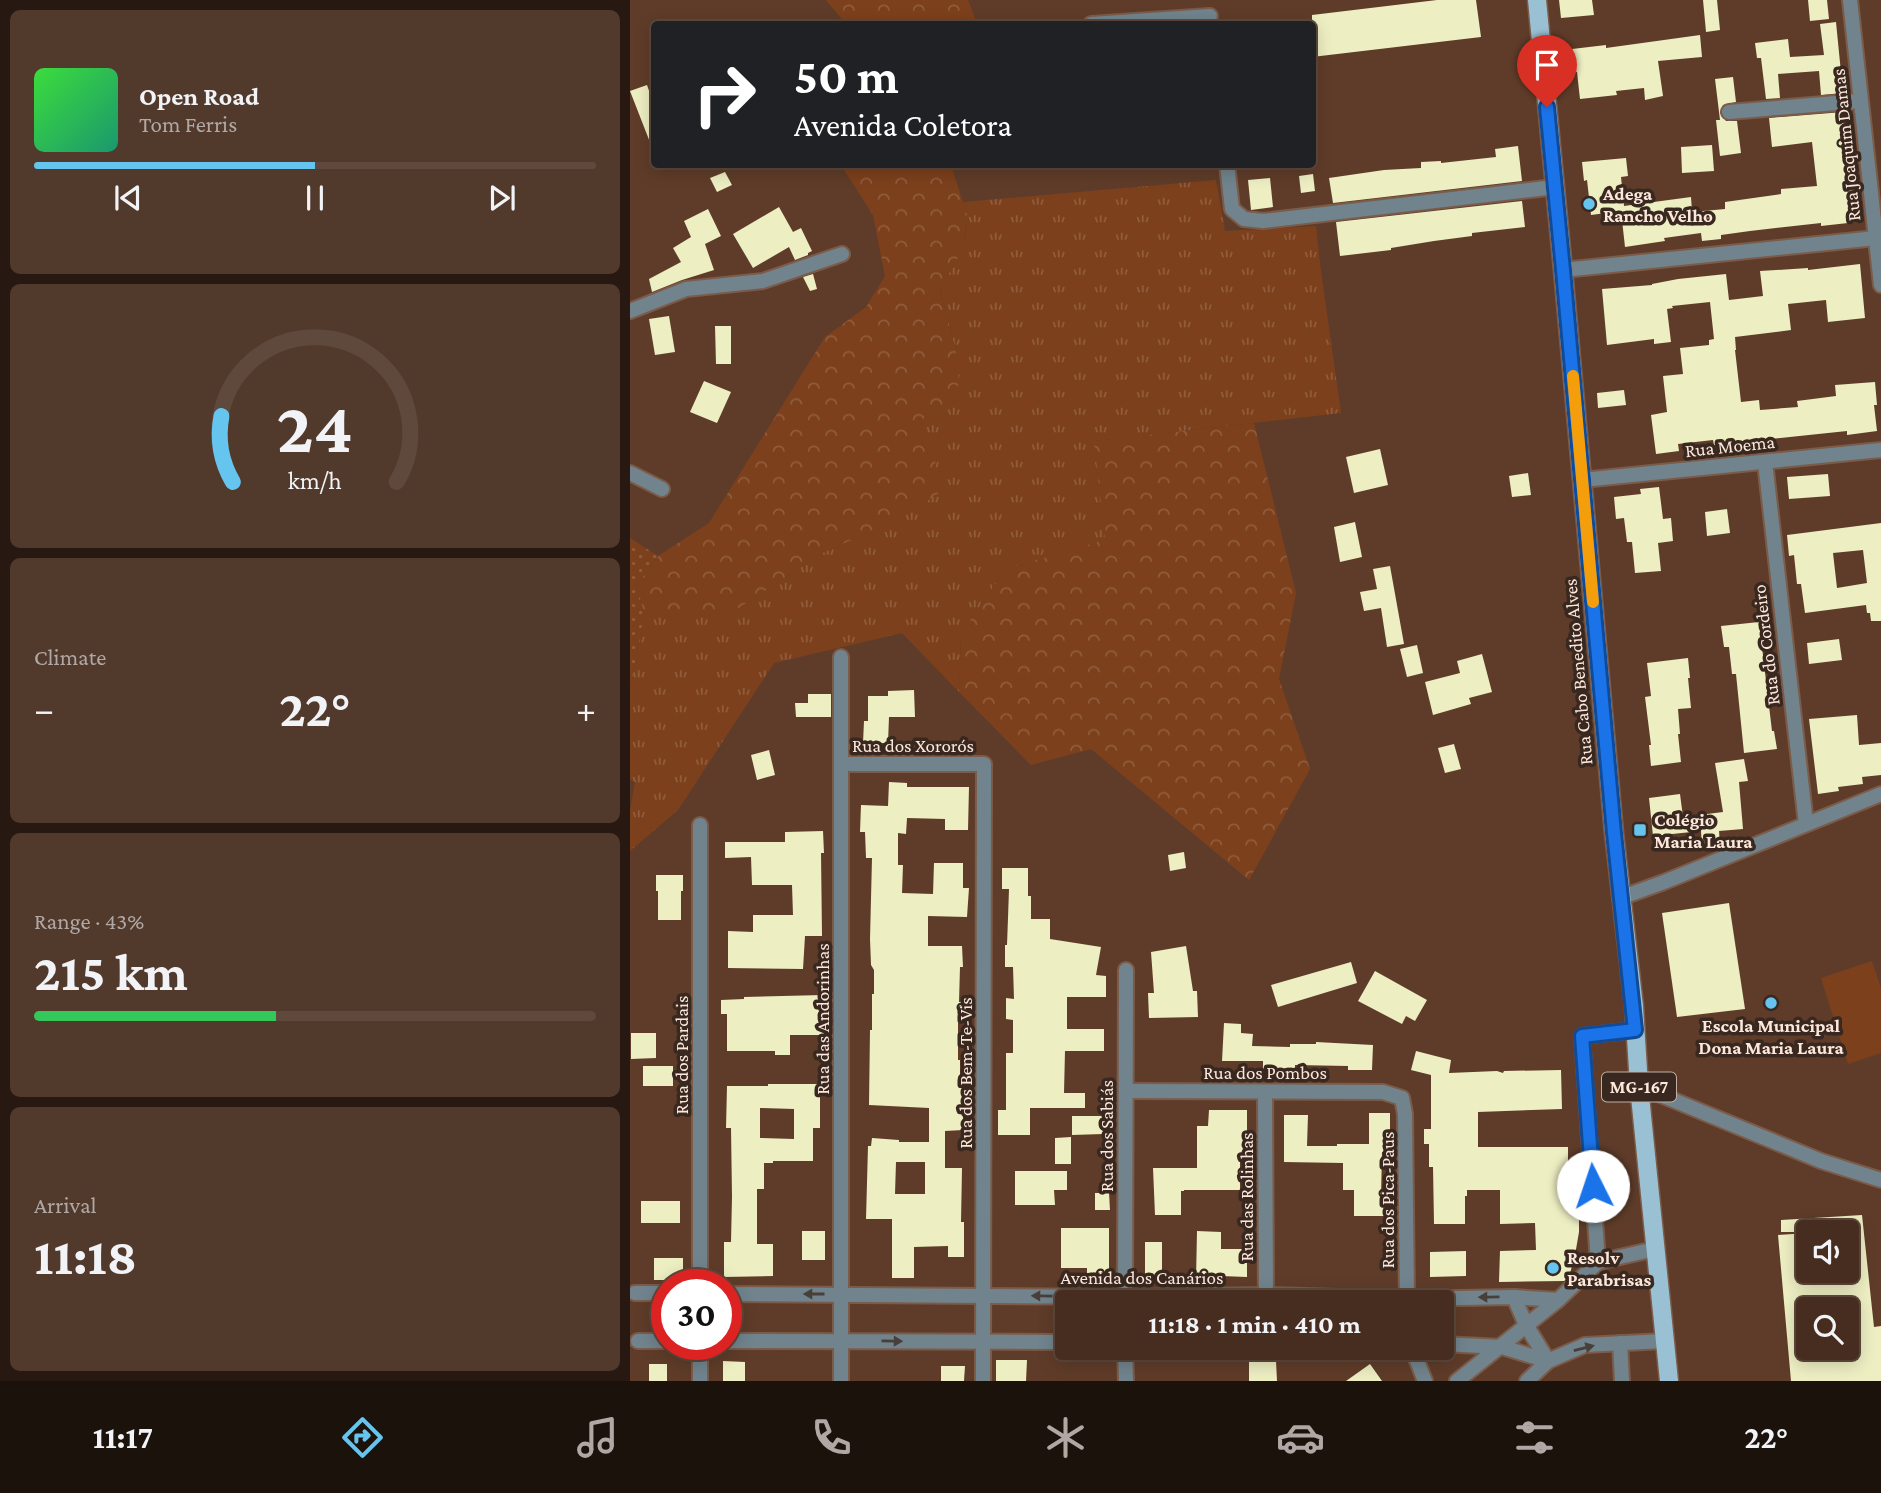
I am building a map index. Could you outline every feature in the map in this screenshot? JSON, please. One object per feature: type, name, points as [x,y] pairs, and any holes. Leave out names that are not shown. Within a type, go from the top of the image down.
[{"type":"main road","name":"Rua Cabo Benedito Alves","points":[[1537,0],[1664,1341]]},
{"type":"main road","name":"MG-167","points":[[1664,1341],[1669,1381]]},
{"type":"street","points":[[1181,21],[1211,20],[1209,0]]},
{"type":"street","name":"Rua Joaquim Damas","points":[[1850,0],[1881,285]]},
{"type":"street","points":[[1729,112],[1860,101]]},
{"type":"street","points":[[1227,168],[1232,209],[1244,219],[1264,221],[1555,187]]},
{"type":"street","points":[[1563,270],[1876,238]]},
{"type":"street","points":[[630,311],[686,289],[763,281],[842,254]]},
{"type":"street","name":"Rua Moema","points":[[1582,480],[1881,450]]},
{"type":"street","name":"Rua do Cordeiro","points":[[1765,462],[1806,824]]},
{"type":"street","points":[[630,473],[662,489]]},
{"type":"street","name":"Rua das Andorinhas","points":[[841,657],[841,1381]]},
{"type":"street","name":"Rua dos Xororós","points":[[842,764],[984,764]]},
{"type":"street","name":"Rua dos Bem-Te-Vis","points":[[983,1381],[984,764]]},
{"type":"street","points":[[1620,898],[1881,794]]},
{"type":"street","name":"Rua dos Pardais","points":[[700,825],[700,1269]]},
{"type":"street","name":"Rua dos Sabiás","points":[[1125,1290],[1126,970]]},
{"type":"street","points":[[1598,1262],[1582,1036],[1635,1030]]},
{"type":"street","points":[[1639,1086],[1821,1161],[1881,1180]]},
{"type":"street","name":"Rua dos Pombos","points":[[1126,1091],[1383,1092],[1402,1098]]},
{"type":"street","name":"Rua das Rolinhas","points":[[1265,1092],[1266,1290]]},
{"type":"street","name":"Rua dos Pica-Paus","points":[[1402,1098],[1405,1114],[1407,1290]]},
{"type":"street","points":[[1457,1381],[1558,1300],[1598,1262],[1655,1249]]},
{"type":"street","points":[[635,1293],[651,1293]]},
{"type":"street","name":"Avenida dos Canários","points":[[742,1294],[1055,1298]]},
{"type":"street","points":[[1514,1297],[1525,1325],[1548,1361]]},
{"type":"street","name":"Avenida dos Canários","points":[[1454,1299],[1514,1297],[1558,1300]]},
{"type":"street","points":[[638,1341],[651,1341]]},
{"type":"street","points":[[1527,1381],[1548,1361],[1586,1345],[1664,1341]]},
{"type":"street","points":[[742,1342],[1055,1342]]},
{"type":"street","points":[[1620,1343],[1622,1381]]},
{"type":"street","points":[[1454,1345],[1502,1347],[1548,1361]]},
{"type":"street","points":[[700,1360],[700,1381]]},
{"type":"street","points":[[1125,1360],[1126,1381]]},
{"type":"street","points":[[1417,1360],[1425,1381]]},
{"type":"green space","points":[[826,0],[968,0],[976,21],[844,21]]},
{"type":"green space","points":[[843,168],[952,168],[967,215],[964,247],[940,289],[957,356],[959,383],[950,404],[921,420],[923,446],[935,459],[939,493],[899,520],[824,552],[733,612],[644,615],[637,585],[658,556],[709,523],[825,337],[866,307],[885,276],[873,215]]},
{"type":"green space","points":[[1216,180],[1225,231],[1316,226],[1341,413],[1095,441],[1106,540],[1006,569],[961,633],[959,692],[902,633],[774,663],[678,810],[630,851],[630,811],[635,782],[630,780],[630,690],[644,615],[733,612],[824,552],[899,520],[923,446],[921,420],[950,404],[957,356],[940,288],[958,257],[965,237],[966,215],[963,202]]},
{"type":"green space","points":[[1254,423],[1296,593],[1279,679],[1310,769],[1249,880],[1091,749],[1031,765],[959,692],[961,633],[1006,569],[1105,540],[1094,441]]},
{"type":"green space","points":[[630,538],[658,556],[637,585],[644,615],[630,690]]},
{"type":"green space","points":[[1872,961],[1881,988],[1881,1053],[1848,1064],[1821,978]]},
{"type":"building","points":[[1437,0],[1476,0],[1481,37],[1316,57],[1316,21],[1312,21],[1312,15]]},
{"type":"building","points":[[1559,0],[1592,0],[1594,15],[1561,18]]},
{"type":"building","points":[[1703,0],[1717,0],[1720,30],[1706,32]]},
{"type":"building","points":[[1808,0],[1827,0],[1829,19],[1810,21]]},
{"type":"building","points":[[1836,22],[1843,93],[1821,95],[1819,71],[1778,74],[1780,98],[1766,99],[1761,58],[1757,58],[1755,43],[1788,39],[1790,57],[1824,55],[1820,24]]},
{"type":"building","points":[[1700,35],[1702,57],[1658,61],[1663,96],[1645,100],[1644,88],[1616,91],[1617,95],[1580,99],[1572,49],[1606,45],[1606,48]]},
{"type":"building","points":[[1733,77],[1736,102],[1723,105],[1720,113],[1726,121],[1737,121],[1741,153],[1720,156],[1716,120],[1720,120],[1715,79]]},
{"type":"building","points":[[647,85],[651,96],[651,145],[630,91]]},
{"type":"building","points":[[1843,112],[1852,163],[1857,222],[1750,231],[1702,241],[1701,233],[1625,247],[1621,211],[1591,215],[1582,162],[1626,158],[1628,176],[1621,177],[1624,206],[1691,197],[1692,212],[1725,209],[1725,202],[1781,194],[1781,189],[1817,186],[1812,142],[1772,147],[1769,118]]},
{"type":"building","points":[[1712,145],[1714,171],[1682,173],[1681,147]]},
{"type":"building","points":[[1518,146],[1522,181],[1333,203],[1329,178],[1421,168],[1421,162],[1441,163],[1496,157],[1495,149]]},
{"type":"building","points":[[725,172],[732,185],[717,192],[710,178]]},
{"type":"building","points":[[1313,174],[1315,191],[1301,193],[1299,176]]},
{"type":"building","points":[[1270,178],[1273,207],[1251,210],[1248,180]]},
{"type":"building","points":[[1522,201],[1525,227],[1472,233],[1472,236],[1340,256],[1336,222]]},
{"type":"building","points":[[779,207],[793,232],[801,228],[812,251],[795,260],[789,247],[753,268],[733,234]]},
{"type":"building","points":[[708,209],[721,236],[705,244],[714,270],[652,292],[649,279],[681,262],[673,248],[691,237],[684,221]]},
{"type":"building","points":[[1860,264],[1865,318],[1828,322],[1826,300],[1788,304],[1791,330],[1735,337],[1735,350],[1741,402],[1759,400],[1760,410],[1798,407],[1797,401],[1836,396],[1835,385],[1875,382],[1877,431],[1847,435],[1847,431],[1714,445],[1713,440],[1678,444],[1679,451],[1656,454],[1651,415],[1667,412],[1663,376],[1683,374],[1680,348],[1709,345],[1709,340],[1714,339],[1710,302],[1672,306],[1673,308],[1667,309],[1671,342],[1654,344],[1654,339],[1607,345],[1602,289],[1726,274],[1729,300],[1763,296],[1760,271],[1808,270]]},
{"type":"building","points":[[813,274],[817,289],[810,291],[803,277]]},
{"type":"building","points":[[669,316],[675,352],[655,355],[649,319]]},
{"type":"building","points":[[715,326],[731,326],[731,364],[716,364]]},
{"type":"building","points":[[704,381],[731,392],[717,423],[690,412]]},
{"type":"building","points":[[1624,390],[1626,405],[1598,408],[1597,393]]},
{"type":"building","points":[[1380,449],[1388,485],[1354,493],[1346,457]]},
{"type":"building","points":[[1528,473],[1531,495],[1512,497],[1509,476]]},
{"type":"building","points":[[1828,474],[1830,496],[1789,499],[1787,477]]},
{"type":"building","points":[[1659,487],[1663,519],[1671,518],[1673,541],[1658,543],[1661,571],[1635,573],[1632,542],[1627,542],[1624,518],[1616,519],[1614,497],[1641,494],[1640,489]]},
{"type":"building","points":[[1727,509],[1730,533],[1707,536],[1705,512]]},
{"type":"building","points":[[1355,522],[1362,557],[1340,562],[1334,527]]},
{"type":"building","points":[[1881,523],[1881,621],[1871,621],[1866,605],[1805,613],[1801,584],[1797,584],[1794,555],[1789,556],[1787,535]],"holes":[[[1863,550],[1867,583],[1837,588],[1833,553]]]},
{"type":"building","points":[[1390,566],[1404,644],[1387,647],[1381,608],[1364,611],[1360,592],[1377,589],[1373,569]]},
{"type":"building","points":[[1759,622],[1772,731],[1777,749],[1744,753],[1736,674],[1732,674],[1729,647],[1724,647],[1721,626]]},
{"type":"building","points":[[1839,639],[1842,660],[1809,664],[1807,643]]},
{"type":"building","points":[[1417,645],[1423,673],[1407,677],[1400,649]]},
{"type":"building","points":[[1482,654],[1492,692],[1469,698],[1471,704],[1433,715],[1425,682],[1460,673],[1457,661]]},
{"type":"building","points":[[1688,658],[1691,708],[1678,709],[1681,762],[1651,766],[1645,697],[1651,696],[1647,663]]},
{"type":"building","points":[[914,690],[915,717],[889,717],[888,743],[863,743],[864,721],[868,721],[868,696],[888,696],[888,691]]},
{"type":"building","points":[[808,694],[831,694],[831,717],[796,717],[795,703],[808,703]]},
{"type":"building","points":[[1857,715],[1859,745],[1881,743],[1881,775],[1862,777],[1863,784],[1838,787],[1839,791],[1818,794],[1809,719]]},
{"type":"building","points":[[1454,744],[1461,769],[1445,773],[1438,748]]},
{"type":"building","points":[[769,750],[775,775],[757,780],[751,755]]},
{"type":"building","points":[[1744,759],[1748,781],[1739,782],[1743,829],[1719,831],[1720,844],[1702,846],[1701,831],[1653,836],[1649,798],[1680,794],[1683,817],[1723,812],[1715,763]]},
{"type":"building","points":[[889,782],[907,783],[907,787],[969,787],[968,830],[945,830],[945,819],[907,818],[906,834],[898,833],[898,865],[903,865],[902,893],[933,894],[934,863],[963,863],[963,888],[969,888],[967,917],[928,916],[928,946],[962,946],[963,967],[960,967],[959,1002],[964,1002],[964,1023],[958,1023],[958,1060],[960,1086],[963,1086],[963,1130],[945,1131],[945,1168],[962,1168],[961,1222],[964,1222],[964,1257],[948,1257],[948,1246],[914,1247],[914,1278],[892,1278],[892,1219],[866,1219],[868,1146],[871,1146],[872,1138],[899,1142],[929,1142],[929,1108],[869,1105],[870,1030],[874,994],[870,939],[872,858],[866,858],[865,832],[860,832],[861,805],[888,806]],"holes":[[[896,1162],[925,1162],[925,1194],[895,1194]]]},
{"type":"building","points":[[823,831],[822,936],[805,936],[803,969],[728,968],[728,931],[753,932],[753,915],[793,915],[792,885],[752,885],[751,857],[725,858],[725,842],[785,842],[785,832]]},
{"type":"building","points":[[1184,852],[1186,868],[1170,871],[1168,855]]},
{"type":"building","points":[[1002,868],[1028,868],[1031,919],[1050,919],[1050,939],[1101,947],[1096,975],[1106,976],[1106,997],[1067,997],[1067,1029],[1104,1029],[1104,1051],[1065,1051],[1064,1093],[1085,1093],[1085,1108],[1030,1108],[1030,1135],[998,1135],[998,1110],[1006,1110],[1006,1053],[1013,1053],[1013,1020],[1006,1019],[1006,998],[1014,999],[1013,967],[1005,967],[1009,889],[1002,889]]},
{"type":"building","points":[[656,875],[683,875],[681,920],[658,920]]},
{"type":"building","points":[[1729,903],[1745,1009],[1677,1017],[1662,913]]},
{"type":"building","points":[[1186,946],[1193,991],[1197,991],[1198,1017],[1149,1018],[1148,993],[1154,993],[1151,952]]},
{"type":"building","points":[[1351,962],[1357,983],[1278,1007],[1271,985]]},
{"type":"building","points":[[1375,971],[1427,1000],[1415,1021],[1406,1016],[1402,1024],[1358,1001]]},
{"type":"building","points":[[823,995],[824,1035],[790,1035],[790,1055],[775,1055],[775,1051],[727,1051],[727,1014],[721,1014],[721,1000]]},
{"type":"building","points":[[1224,1023],[1241,1024],[1241,1033],[1253,1034],[1252,1046],[1290,1047],[1290,1044],[1316,1042],[1373,1045],[1372,1070],[1348,1070],[1348,1066],[1295,1065],[1295,1070],[1263,1069],[1263,1061],[1222,1061]]},
{"type":"building","points":[[631,1033],[656,1033],[656,1058],[631,1059]]},
{"type":"building","points":[[1416,1051],[1451,1060],[1449,1073],[1561,1070],[1562,1109],[1478,1112],[1478,1147],[1568,1147],[1568,1194],[1579,1194],[1579,1232],[1569,1277],[1564,1281],[1499,1282],[1500,1251],[1536,1250],[1535,1223],[1500,1224],[1500,1190],[1467,1190],[1465,1224],[1434,1224],[1433,1167],[1429,1167],[1429,1144],[1424,1144],[1424,1129],[1431,1129],[1431,1075],[1411,1070]]},
{"type":"building","points":[[643,1066],[673,1066],[673,1086],[643,1086]]},
{"type":"building","points":[[820,1084],[820,1128],[813,1128],[813,1161],[764,1163],[764,1189],[757,1189],[757,1244],[773,1244],[773,1276],[742,1277],[742,1269],[724,1269],[724,1242],[731,1242],[732,1197],[731,1128],[726,1128],[727,1086]],"holes":[[[760,1108],[794,1109],[794,1139],[760,1138]]]},
{"type":"building","points":[[1209,1110],[1247,1110],[1247,1161],[1240,1161],[1240,1190],[1184,1190],[1181,1191],[1181,1215],[1155,1215],[1153,1168],[1197,1168],[1197,1126],[1208,1126]]},
{"type":"building","points":[[1369,1113],[1390,1113],[1390,1152],[1382,1152],[1381,1196],[1385,1196],[1385,1216],[1354,1216],[1354,1190],[1343,1190],[1343,1163],[1284,1162],[1284,1115],[1308,1115],[1307,1146],[1337,1146],[1369,1144]]},
{"type":"building","points":[[1072,1116],[1103,1116],[1103,1134],[1072,1135]]},
{"type":"building","points":[[1071,1137],[1071,1164],[1055,1164],[1055,1138]]},
{"type":"building","points":[[1015,1171],[1067,1171],[1067,1190],[1054,1190],[1055,1205],[1015,1205]]},
{"type":"building","points":[[1095,1193],[1109,1193],[1110,1210],[1095,1210]]},
{"type":"building","points":[[641,1201],[680,1201],[680,1223],[641,1223]]},
{"type":"building","points":[[1862,1215],[1874,1327],[1881,1326],[1881,1381],[1791,1381],[1778,1235],[1796,1234],[1796,1283],[1859,1283],[1859,1220],[1796,1220],[1796,1232],[1781,1232],[1781,1220]]},
{"type":"building","points":[[1061,1228],[1109,1228],[1109,1272],[1087,1273],[1087,1268],[1061,1268]]},
{"type":"building","points":[[802,1231],[825,1231],[825,1260],[802,1260]]},
{"type":"building","points":[[1197,1231],[1221,1232],[1221,1249],[1247,1249],[1247,1277],[1221,1276],[1221,1280],[1196,1280]]},
{"type":"building","points":[[1145,1242],[1162,1242],[1162,1276],[1145,1276]]},
{"type":"building","points":[[1466,1251],[1466,1276],[1430,1277],[1430,1252]]},
{"type":"building","points":[[654,1258],[683,1258],[683,1269],[654,1269]]},
{"type":"building","points":[[996,1360],[1027,1360],[1026,1381],[996,1381]]},
{"type":"building","points":[[723,1361],[745,1362],[745,1381],[723,1381]]},
{"type":"building","points":[[1249,1361],[1276,1361],[1277,1381],[1249,1381]]},
{"type":"building","points":[[649,1364],[667,1364],[667,1381],[649,1381]]},
{"type":"building","points":[[1370,1364],[1382,1381],[1346,1381]]},
{"type":"building","points":[[941,1366],[965,1366],[964,1381],[941,1381]]},
{"type":"slow traffic","points":[[1573,376],[1593,602]]},
{"type":"place","name":"Adega Rancho Velho","points":[[1589,204]]},
{"type":"place","name":"Colégio Maria Laura","points":[[1640,830]]},
{"type":"place","name":"Escola Municipal Dona Maria Laura","points":[[1771,1003]]},
{"type":"place","name":"Resolv Parabrisas","points":[[1553,1268]]},
{"type":"route","points":[[1547,107],[1622,916],[1634,1006],[1635,1030],[1582,1036],[1593,1186]]}]
